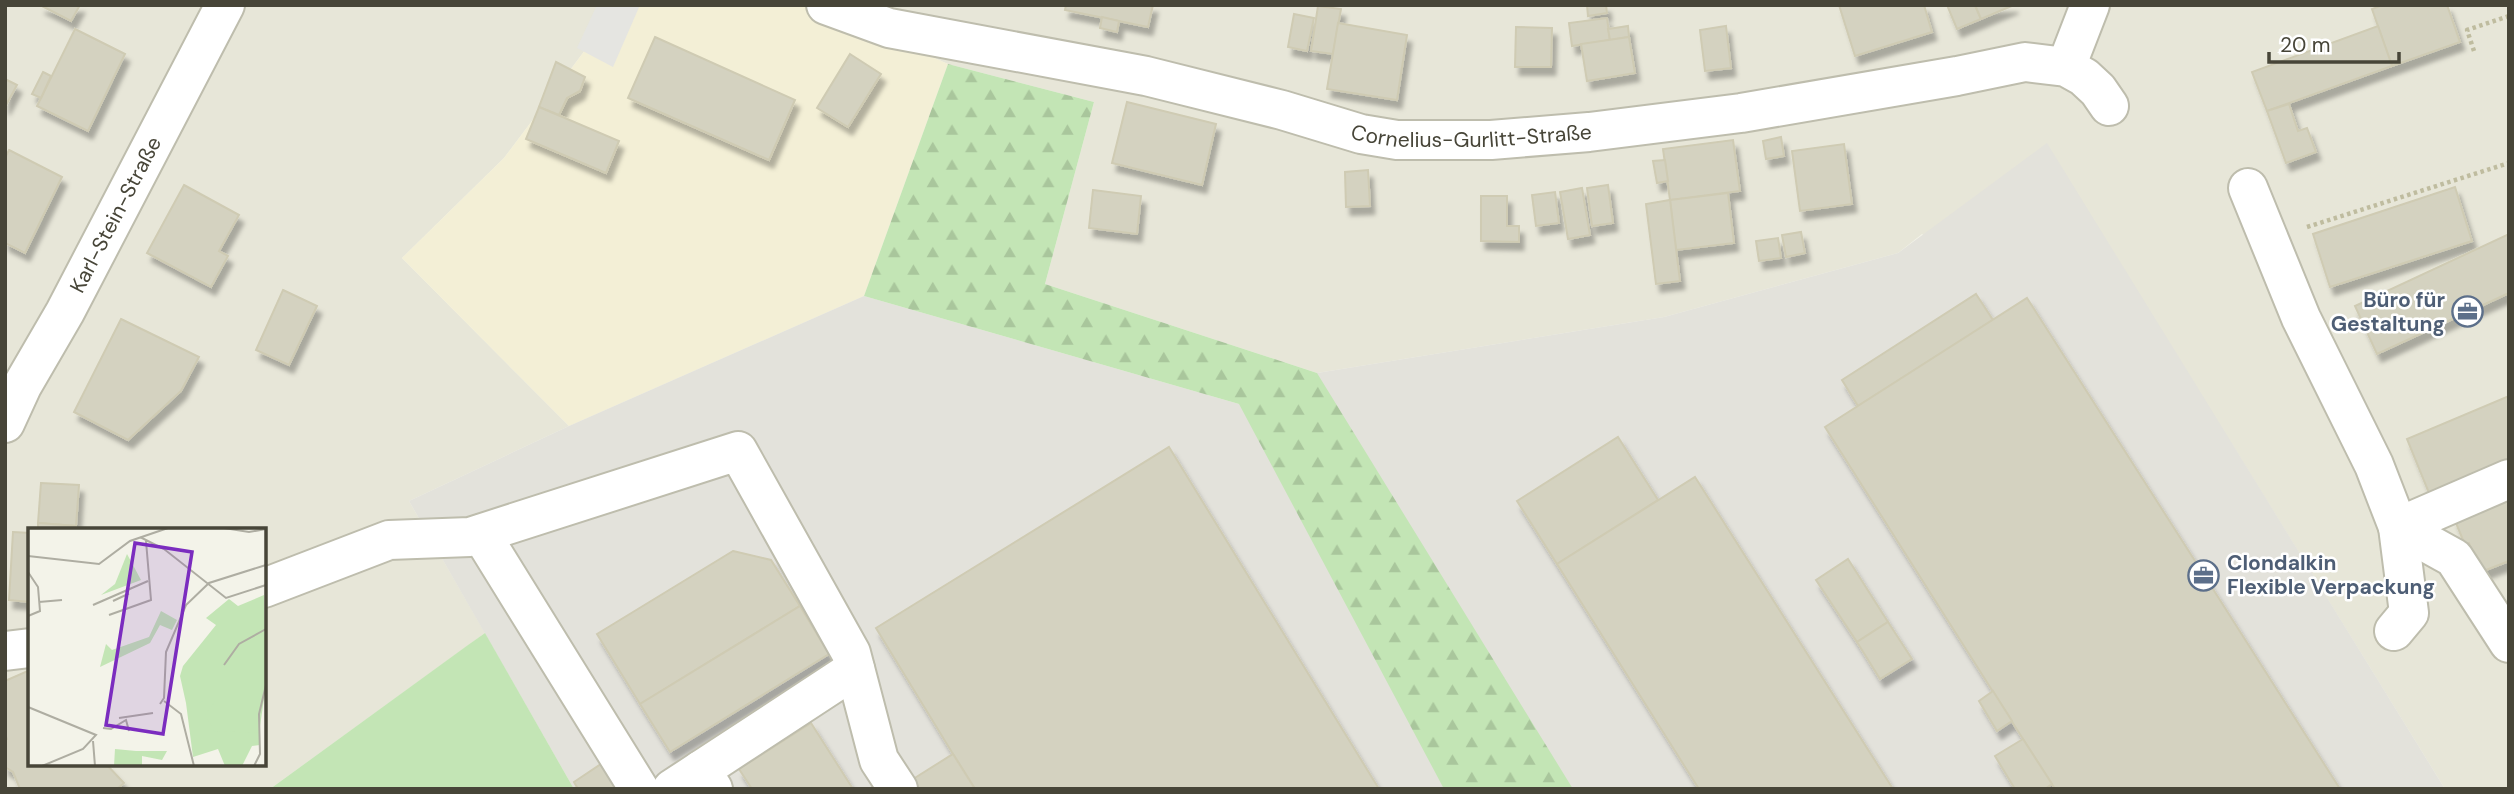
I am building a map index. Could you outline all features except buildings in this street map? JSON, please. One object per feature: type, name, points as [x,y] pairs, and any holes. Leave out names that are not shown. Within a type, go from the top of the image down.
[{"type":"street","name":"Karl-Stein-Straße","points":[[5,422],[225,5]]},
{"type":"street","name":"Cornelius-Gurlitt-Straße","points":[[826,5],[889,28],[1146,76],[1282,110],[1361,134],[1397,140],[1450,142],[1569,135],[1741,113],[2025,62],[2066,66]]},
{"type":"street","points":[[2090,5],[2066,66],[2098,90],[2109,106]]},
{"type":"street","points":[[2248,188],[2301,318],[2374,465],[2398,527],[2409,613],[2394,631]]},
{"type":"street","points":[[266,587],[389,540],[470,537],[738,451],[851,653],[879,760],[898,789]]},
{"type":"street","points":[[2398,527],[2509,479]]},
{"type":"street","points":[[2398,527],[2454,558],[2509,643]]},
{"type":"street","points":[[481,534],[639,789]]},
{"type":"street","points":[[5,651],[28,648]]},
{"type":"street","points":[[695,782],[855,669]]},
{"type":"path","points":[[2474,51],[2467,30],[2509,16]]},
{"type":"path","points":[[2310,227],[2509,163]]},
{"type":"shaded area","points":[[5,5],[619,5],[504,158],[402,258],[569,426],[409,501],[485,633],[270,789],[5,789]]},
{"type":"shaded area","points":[[597,5],[640,5],[613,67],[577,48]]},
{"type":"shaded area","points":[[619,5],[814,5],[948,64],[864,296],[569,426],[402,258],[504,158]]},
{"type":"shaded area","points":[[814,5],[2509,5],[2509,789],[2445,789],[2232,444],[1922,234],[1898,253],[1664,317],[1317,373],[1045,284],[1094,102],[948,64]]},
{"type":"shaded area","points":[[2047,143],[2445,789],[574,789],[409,501],[569,426],[864,296],[1239,404],[1317,373],[1664,317],[1898,253]]},
{"type":"green space","points":[[948,64],[1094,102],[1045,284],[1317,373],[1573,789],[1444,789],[1239,404],[864,296]]},
{"type":"green space","points":[[485,633],[574,789],[270,789],[468,645]]},
{"type":"place","name":"Büro für Gestaltung","points":[[2468,312]]},
{"type":"place","name":"Clondalkin Flexible Verpackung","points":[[2204,575]]}]
